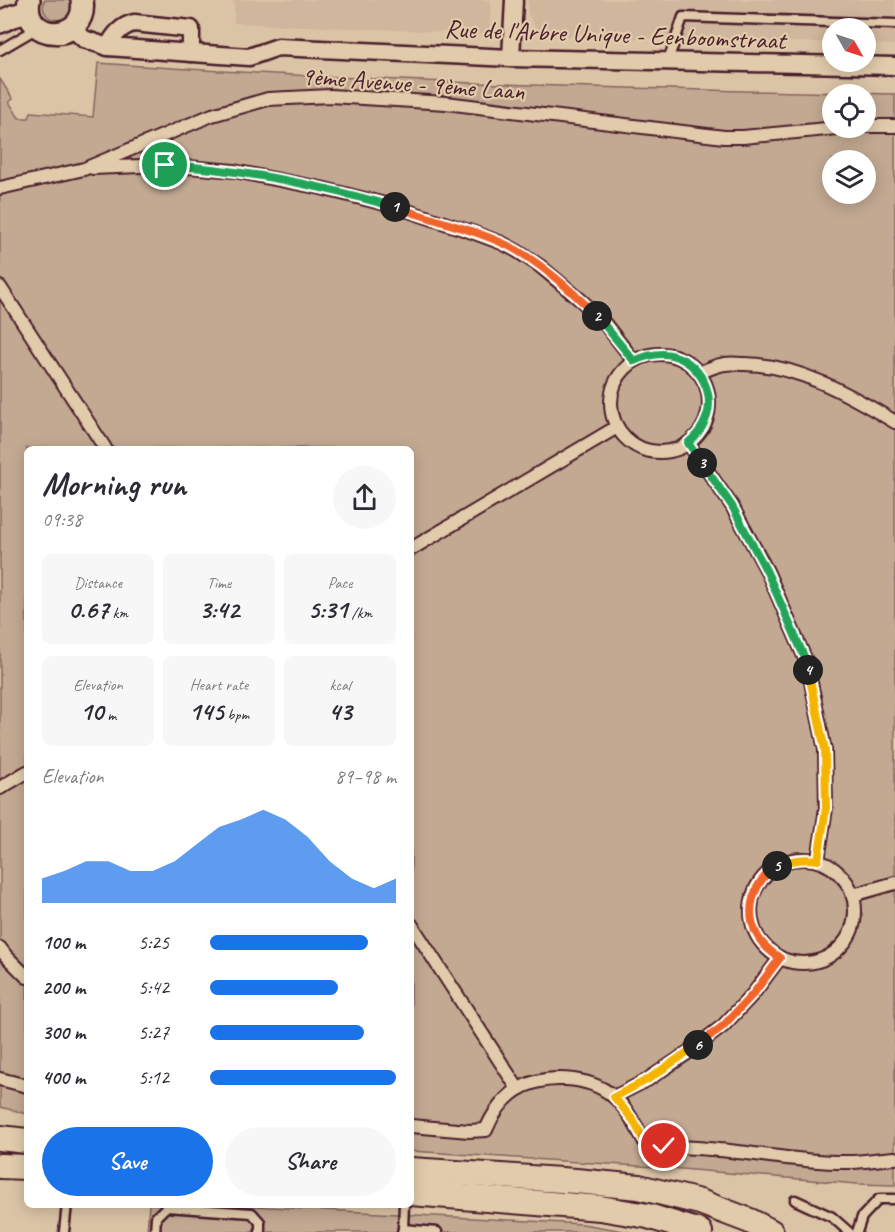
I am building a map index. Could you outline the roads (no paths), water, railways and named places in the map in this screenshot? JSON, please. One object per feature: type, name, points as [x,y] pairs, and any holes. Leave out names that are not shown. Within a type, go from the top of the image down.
[{"type":"main road","points":[[0,1138],[24,1141]]},
{"type":"main road","points":[[0,1166],[24,1167]]},
{"type":"main road","points":[[414,1170],[576,1180],[639,1187],[700,1202],[750,1221],[771,1232]]},
{"type":"main road","points":[[414,1193],[600,1208],[648,1216],[700,1232]]},
{"type":"street","points":[[0,22],[30,12],[41,30],[58,33],[72,28],[79,20],[82,0]]},
{"type":"street","points":[[511,58],[513,0]]},
{"type":"street","points":[[108,46],[122,28],[134,23],[191,29],[191,53]]},
{"type":"street","name":"Rue de l'Arbre Unique - Eenboomstraat","points":[[72,28],[84,39],[108,46],[249,57],[278,47],[511,58],[895,66]]},
{"type":"street","name":"9ème Avenue - 9ème Laan","points":[[0,188],[84,169],[212,115],[279,98],[330,96],[446,103],[724,136],[743,137],[822,129]]},
{"type":"street","points":[[876,126],[895,126]]},
{"type":"street","points":[[84,169],[165,165],[234,171],[321,188],[393,206],[472,232],[502,243],[540,266],[605,324],[634,361]]},
{"type":"street","points":[[0,287],[104,446]]},
{"type":"street","points":[[663,354],[678,357],[691,365],[698,373],[708,390],[709,405],[706,420],[699,433],[688,443],[673,450],[657,452],[641,448],[627,440],[617,427],[612,413],[611,398],[615,384],[623,371],[634,361],[648,355],[663,354]]},
{"type":"street","points":[[698,373],[725,364],[772,366],[797,372],[858,400],[895,422]]},
{"type":"street","points":[[414,547],[617,427]]},
{"type":"street","points":[[688,443],[732,506],[767,572],[807,663],[825,750],[826,808],[818,860]]},
{"type":"street","points":[[0,788],[24,774]]},
{"type":"street","points":[[803,858],[818,860],[833,868],[846,880],[854,895],[856,913],[852,930],[843,944],[830,956],[814,962],[797,963],[780,958],[767,949],[757,936],[752,921],[751,905],[755,890],[763,877],[775,867],[789,861],[803,858]]},
{"type":"street","points":[[854,895],[895,883]]},
{"type":"street","points":[[414,929],[518,1089]]},
{"type":"street","points":[[0,948],[24,974]]},
{"type":"street","points":[[614,1097],[647,1080],[723,1026],[753,994],[780,958]]},
{"type":"street","points":[[0,1079],[24,1085]]},
{"type":"street","points":[[414,1126],[469,1131],[486,1130],[490,1120],[506,1098],[518,1089],[558,1079],[582,1081],[614,1097],[633,1120],[645,1142],[664,1146],[855,1162],[895,1158]]},
{"type":"lane","points":[[668,62],[683,17],[681,6]]},
{"type":"lane","points":[[0,50],[29,33],[30,12]]},
{"type":"lane","points":[[683,17],[895,24]]},
{"type":"lane","points":[[857,1232],[862,1217],[879,1199],[895,1198]]},
{"type":"lane","points":[[795,1200],[832,1217],[849,1232]]},
{"type":"lane","points":[[64,1232],[67,1208]]},
{"type":"lane","points":[[155,1232],[156,1217],[165,1208]]},
{"type":"lane","points":[[222,1208],[252,1213],[260,1222],[260,1232]]},
{"type":"lane","points":[[404,1208],[402,1230],[437,1232]]}]
